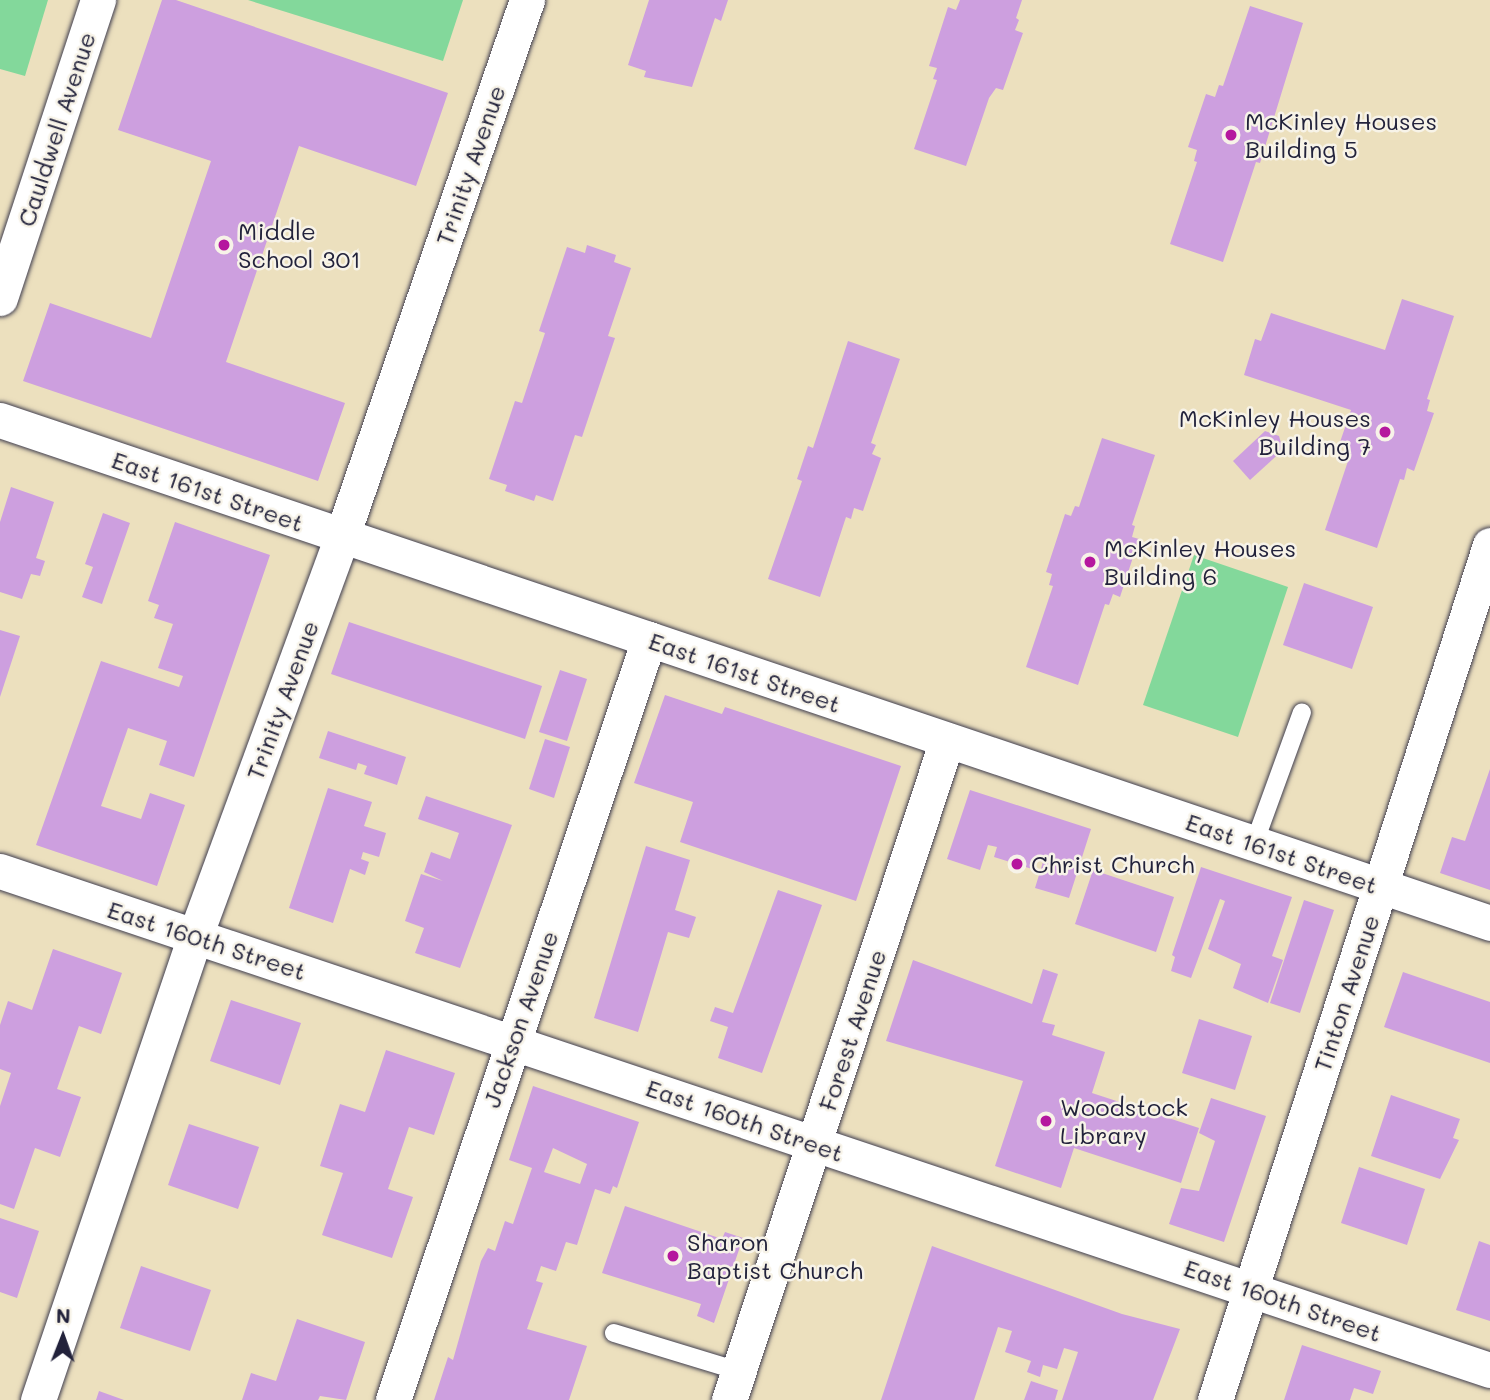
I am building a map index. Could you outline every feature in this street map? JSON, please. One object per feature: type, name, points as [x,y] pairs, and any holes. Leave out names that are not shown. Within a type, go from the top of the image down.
[{"type":"street","name":"Cauldwell Avenue","points":[[0,298],[98,0]]},
{"type":"street","name":"Trinity Avenue","points":[[38,1400],[195,936],[342,536],[527,0]]},
{"type":"street","name":"East 161st Street","points":[[0,420],[1490,923]]},
{"type":"street","name":"Tinton Avenue","points":[[1215,1400],[1490,545]]},
{"type":"street","name":"Jackson Avenue","points":[[393,1400],[649,639]]},
{"type":"street","name":"Forest Avenue","points":[[733,1386],[947,740]]},
{"type":"street","name":"East 160th Street","points":[[0,871],[1490,1370]]},
{"type":"lane","points":[[1254,844],[1303,712]]},
{"type":"lane","points":[[614,1333],[733,1386]]},
{"type":"green space","points":[[0,0],[48,0],[25,76],[0,69]]},
{"type":"green space","points":[[248,0],[463,0],[443,61]]},
{"type":"green space","points":[[1194,555],[1288,587],[1238,737],[1143,705]]},
{"type":"building","name":"Middle School 301","points":[[162,0],[176,0],[448,93],[416,186],[299,146],[226,362],[345,403],[318,481],[23,381],[50,303],[151,338],[211,161],[118,130]]},
{"type":"building","points":[[649,0],[728,0],[721,21],[715,18],[692,87],[644,77],[646,71],[628,65]]},
{"type":"building","points":[[960,0],[1022,0],[1015,30],[1023,33],[1003,90],[996,88],[989,98],[966,166],[914,149],[937,80],[933,79],[937,68],[929,66],[948,7],[956,10]]},
{"type":"building","name":"McKinley Houses Building 5","points":[[1250,6],[1303,23],[1260,163],[1256,162],[1223,262],[1170,244],[1197,162],[1194,161],[1197,150],[1188,147],[1206,94],[1215,97],[1219,85],[1223,86]]},
{"type":"building","points":[[587,245],[616,255],[614,262],[631,268],[608,336],[615,338],[582,437],[575,435],[553,501],[536,495],[534,501],[505,491],[507,485],[489,479],[515,401],[522,403],[545,333],[539,331],[567,247],[585,253]]},
{"type":"building","name":"McKinley Houses Building 7","points":[[1402,299],[1454,316],[1427,399],[1430,400],[1427,411],[1434,413],[1414,471],[1407,468],[1404,480],[1400,479],[1377,548],[1325,530],[1348,461],[1343,459],[1347,448],[1339,445],[1351,410],[1244,375],[1255,339],[1261,341],[1271,313],[1385,350]]},
{"type":"building","points":[[848,341],[900,359],[871,443],[876,445],[872,454],[881,458],[863,511],[854,508],[851,519],[846,517],[820,597],[768,579],[802,481],[797,479],[808,446],[813,448]]},
{"type":"building","points":[[1265,431],[1279,436],[1283,450],[1250,480],[1233,461]]},
{"type":"building","name":"McKinley Houses Building 6","points":[[1102,438],[1155,455],[1132,525],[1135,526],[1132,537],[1139,539],[1120,597],[1113,594],[1109,605],[1105,604],[1078,685],[1026,667],[1053,586],[1049,585],[1052,574],[1046,572],[1065,514],[1071,516],[1075,506],[1079,507]]},
{"type":"building","points":[[11,487],[54,502],[36,558],[45,561],[40,576],[31,574],[22,599],[0,592],[0,522]]},
{"type":"building","points":[[103,513],[130,523],[102,604],[82,597],[93,567],[85,564]]},
{"type":"building","points":[[175,522],[270,555],[194,777],[159,765],[167,741],[128,728],[101,806],[141,819],[150,793],[185,805],[157,886],[36,845],[101,661],[179,687],[183,676],[158,668],[173,624],[154,618],[159,605],[148,601]]},
{"type":"building","points":[[1304,583],[1373,607],[1352,669],[1283,645]]},
{"type":"building","points":[[349,622],[542,686],[525,739],[331,674]]},
{"type":"building","points":[[0,630],[20,636],[0,697]]},
{"type":"building","points":[[560,670],[587,679],[567,741],[539,732]]},
{"type":"building","points":[[665,695],[722,714],[725,707],[901,766],[856,901],[680,842],[693,802],[634,783]]},
{"type":"building","points":[[328,731],[406,757],[397,785],[364,774],[367,766],[358,763],[356,770],[319,758]]},
{"type":"building","points":[[545,739],[570,747],[554,798],[529,789]]},
{"type":"building","points":[[1490,769],[1490,890],[1440,873],[1452,837],[1465,841]]},
{"type":"building","points":[[328,788],[372,802],[364,826],[386,833],[379,857],[363,852],[361,859],[369,862],[365,875],[350,869],[333,923],[289,908]]},
{"type":"building","points":[[970,790],[1091,829],[1069,898],[1035,888],[1043,862],[1034,859],[1032,869],[994,857],[997,847],[988,845],[980,870],[947,859]]},
{"type":"building","points":[[426,796],[512,825],[460,968],[415,953],[424,928],[405,921],[421,874],[443,881],[424,872],[431,852],[450,859],[459,833],[418,819]]},
{"type":"building","points":[[646,846],[690,860],[675,910],[696,917],[689,938],[668,932],[638,1032],[594,1018]]},
{"type":"building","points":[[1201,867],[1292,897],[1272,956],[1283,960],[1268,1003],[1233,988],[1241,964],[1208,949],[1225,901],[1220,899],[1191,978],[1171,971],[1175,957],[1172,955]]},
{"type":"building","points":[[1093,870],[1174,897],[1156,952],[1075,924]]},
{"type":"building","points":[[778,890],[822,905],[762,1073],[718,1058],[728,1027],[710,1021],[715,1007],[733,1013]]},
{"type":"building","points":[[1304,900],[1334,910],[1300,1013],[1270,1003]]},
{"type":"building","points":[[53,949],[122,973],[101,1034],[79,1026],[57,1089],[81,1097],[60,1157],[35,1148],[14,1209],[0,1204],[0,1106],[11,1073],[0,1069],[0,1025],[8,1001],[32,1010]]},
{"type":"building","points":[[913,960],[1032,1004],[1043,969],[1058,974],[1042,1022],[1055,1025],[1052,1035],[1105,1052],[1092,1093],[1199,1128],[1181,1183],[1074,1148],[1061,1188],[995,1166],[1023,1081],[886,1041]]},
{"type":"building","points":[[1403,972],[1490,1002],[1490,1063],[1384,1027]]},
{"type":"building","points":[[231,1000],[301,1023],[280,1085],[210,1061]]},
{"type":"building","points":[[1199,1019],[1252,1036],[1235,1090],[1182,1073]]},
{"type":"building","points":[[386,1050],[455,1073],[434,1135],[409,1127],[388,1189],[413,1197],[392,1258],[322,1235],[343,1173],[320,1166],[340,1104],[365,1112]]},
{"type":"building","points":[[533,1086],[639,1122],[617,1188],[613,1186],[610,1194],[595,1189],[577,1245],[566,1242],[556,1271],[541,1266],[536,1281],[543,1283],[527,1329],[587,1346],[569,1400],[434,1400],[448,1357],[453,1360],[481,1261],[488,1248],[495,1251],[505,1221],[513,1224],[532,1168],[509,1160]],"holes":[[[553,1148],[587,1164],[580,1184],[544,1172]]]},
{"type":"building","points":[[1391,1095],[1460,1119],[1453,1138],[1459,1140],[1440,1179],[1371,1156]]},
{"type":"building","points":[[1211,1098],[1266,1116],[1224,1242],[1169,1224],[1181,1188],[1199,1191],[1215,1141],[1199,1133]]},
{"type":"building","points":[[189,1124],[259,1147],[238,1209],[168,1185]]},
{"type":"building","points":[[1359,1167],[1425,1189],[1407,1245],[1341,1223]]},
{"type":"building","name":"Sharon Baptist Church","points":[[625,1206],[722,1239],[725,1232],[743,1238],[714,1323],[697,1316],[701,1304],[602,1273]]},
{"type":"building","points":[[0,1218],[39,1231],[17,1298],[0,1292]]},
{"type":"building","points":[[1479,1241],[1490,1245],[1490,1321],[1456,1310]]},
{"type":"building","points":[[932,1246],[1122,1314],[1180,1329],[1153,1400],[1062,1400],[1078,1352],[1064,1348],[1057,1369],[1043,1365],[1040,1377],[1027,1372],[1031,1361],[1005,1352],[1012,1331],[998,1327],[974,1400],[881,1400]]},
{"type":"building","points":[[141,1266],[211,1290],[190,1351],[120,1328]]},
{"type":"building","points":[[297,1319],[365,1342],[346,1400],[320,1396],[318,1400],[242,1400],[251,1373],[276,1381]]},
{"type":"building","points":[[1302,1345],[1381,1371],[1373,1394],[1354,1388],[1350,1400],[1284,1400]]},
{"type":"building","points":[[1031,1381],[1058,1390],[1055,1400],[1024,1400]]},
{"type":"building","points":[[99,1391],[124,1400],[96,1400]]},
{"type":"place","name":"McKinley Houses Building 5","points":[[1231,135]]},
{"type":"place","name":"Middle School 301","points":[[224,245]]},
{"type":"place","name":"McKinley Houses Building 7","points":[[1385,432]]},
{"type":"place","name":"McKinley Houses Building 6","points":[[1090,562]]},
{"type":"place","name":"Christ Church","points":[[1017,864]]},
{"type":"place","name":"Woodstock Library","points":[[1046,1121]]},
{"type":"place","name":"Sharon Baptist Church","points":[[673,1256]]}]
